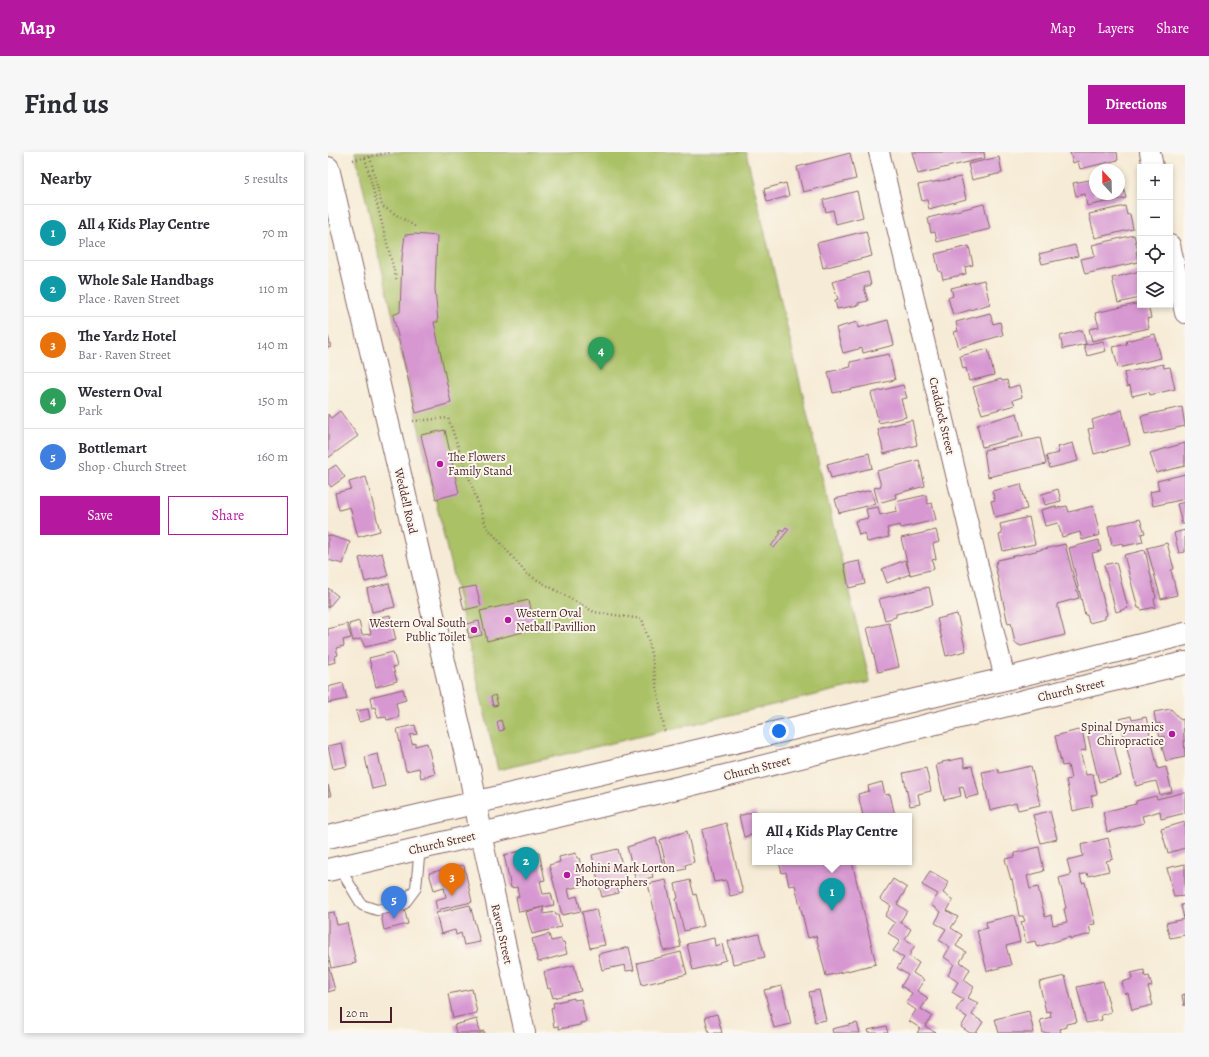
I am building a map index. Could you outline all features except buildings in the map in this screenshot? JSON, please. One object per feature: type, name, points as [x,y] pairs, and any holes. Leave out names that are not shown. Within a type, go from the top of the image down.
[{"type":"main road","name":"Weddell Road","points":[[328,168],[335,230],[470,772],[481,834]]},
{"type":"main road","points":[[328,837],[1005,679],[1185,634]]},
{"type":"main road","name":"Church Street","points":[[334,869],[1185,663]]},
{"type":"street","name":"Craddock Street","points":[[879,152],[1005,679]]},
{"type":"street","points":[[1150,152],[1152,164]]},
{"type":"street","points":[[1173,259],[1185,313]]},
{"type":"street","name":"Raven Street","points":[[481,834],[525,1033]]},
{"type":"lane","points":[[334,869],[362,905],[377,910],[404,904],[416,888],[420,848]]},
{"type":"path","points":[[353,160],[392,152]]},
{"type":"path","points":[[370,157],[382,206],[416,227]]},
{"type":"path","points":[[365,158],[397,282]]},
{"type":"path","points":[[413,421],[448,418],[486,526],[528,574],[594,612],[642,619],[649,642],[665,733]]},
{"type":"green space","points":[[355,152],[746,152],[870,682],[498,770]]},
{"type":"place","name":"Western Oval","points":[[601,370]]},
{"type":"place","name":"The Flowers Family Stand","points":[[440,464]]},
{"type":"place","name":"Western Oval Netball Pavillion","points":[[508,620]]},
{"type":"place","name":"Western Oval South Public Toilet","points":[[474,630]]},
{"type":"place","name":"Spinal Dynamics Chiropractice","points":[[1172,734]]},
{"type":"place","name":"Mohini Mark Lorton Photographers","points":[[567,875]]},
{"type":"place","name":"Whole Sale Handbags","points":[[526,880]]},
{"type":"place","name":"The Yardz Hotel","points":[[452,896]]},
{"type":"place","name":"All 4 Kids Play Centre","points":[[832,911]]},
{"type":"place","name":"Bottlemart","points":[[394,919]]}]
